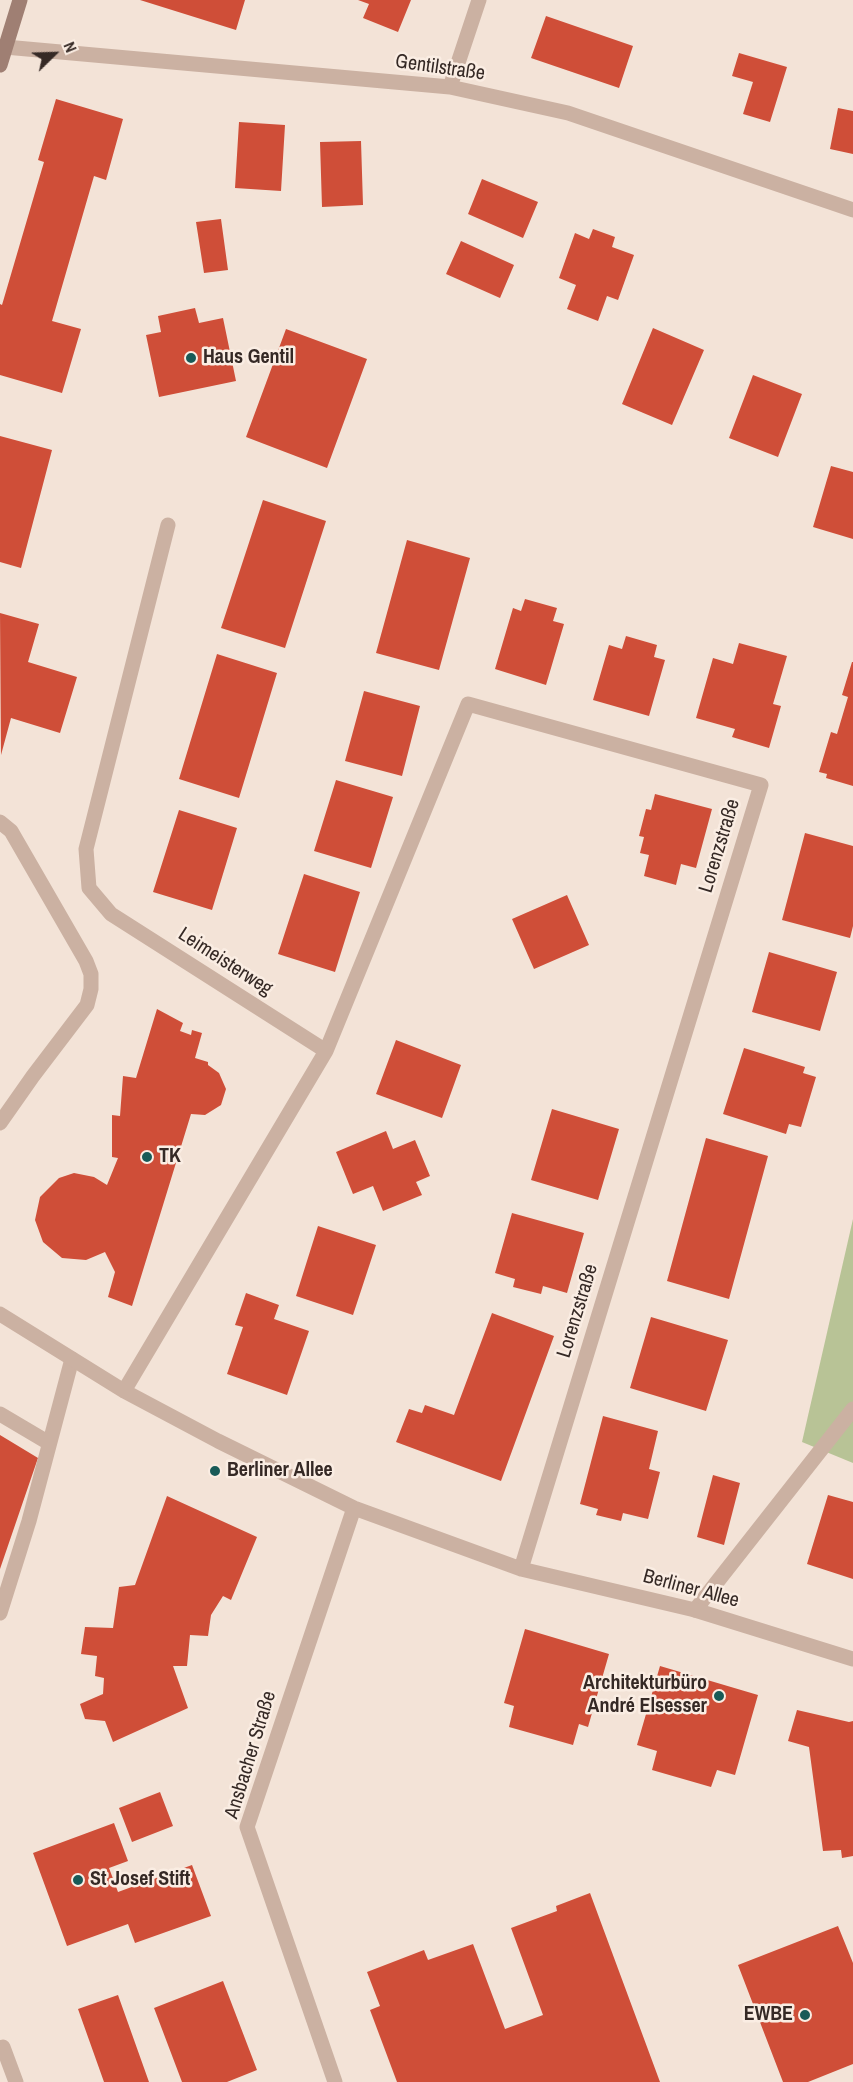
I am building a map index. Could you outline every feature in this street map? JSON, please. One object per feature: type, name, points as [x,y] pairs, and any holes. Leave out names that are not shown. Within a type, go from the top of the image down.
[{"type":"main road","points":[[0,65],[20,0]]},
{"type":"street","points":[[450,87],[479,0]]},
{"type":"street","name":"Gentilstraße","points":[[5,46],[450,87],[568,113],[853,210]]},
{"type":"street","name":"Leimeisterweg","points":[[168,525],[86,849],[89,888],[111,914],[327,1051]]},
{"type":"street","name":"Lorenzstraße","points":[[327,1051],[468,704],[761,785],[521,1569]]},
{"type":"street","points":[[0,822],[10,831],[86,961],[91,974],[92,990],[87,1005],[0,1123]]},
{"type":"street","points":[[124,1391],[327,1051]]},
{"type":"street","name":"Berliner Allee","points":[[0,1314],[124,1391],[218,1441],[354,1508],[521,1569],[695,1610],[853,1659]]},
{"type":"street","points":[[0,1613],[28,1521],[72,1359]]},
{"type":"street","points":[[695,1610],[853,1409]]},
{"type":"street","points":[[0,1414],[49,1443]]},
{"type":"street","name":"Ansbacher Straße","points":[[335,2082],[247,1827],[354,1508]]},
{"type":"street","points":[[3,2047],[16,2082]]},
{"type":"green space","points":[[853,1219],[853,1463],[802,1442]]},
{"type":"building","points":[[140,0],[245,0],[236,30]]},
{"type":"building","points":[[358,0],[411,0],[398,32],[363,18],[369,4]]},
{"type":"building","points":[[546,16],[633,46],[619,88],[531,58]]},
{"type":"building","points":[[739,53],[787,67],[770,122],[743,114],[753,82],[732,76]]},
{"type":"building","points":[[56,99],[123,119],[106,180],[94,176],[52,321],[81,329],[62,393],[0,375],[0,304],[2,305],[44,162],[38,160]]},
{"type":"building","points":[[838,108],[853,111],[853,154],[830,149]]},
{"type":"building","points":[[239,122],[285,125],[281,191],[235,188]]},
{"type":"building","points":[[361,141],[363,205],[322,207],[320,142]]},
{"type":"building","points":[[482,179],[538,202],[523,238],[468,214]]},
{"type":"building","points":[[221,219],[228,270],[204,273],[196,222]]},
{"type":"building","points":[[593,229],[615,237],[612,247],[634,255],[618,300],[607,296],[598,321],[567,309],[576,285],[559,278],[575,233],[589,239]]},
{"type":"building","points":[[461,241],[514,265],[500,298],[446,274]]},
{"type":"building","name":"Haus Gentil","points":[[195,308],[199,323],[223,318],[236,381],[159,397],[146,335],[161,332],[158,316]]},
{"type":"building","points":[[653,328],[704,350],[672,425],[622,404]]},
{"type":"building","points":[[286,329],[367,359],[327,468],[246,437]]},
{"type":"building","points":[[753,375],[802,394],[778,457],[729,438]]},
{"type":"building","points":[[0,436],[52,450],[21,568],[0,562]]},
{"type":"building","points":[[831,466],[853,472],[853,539],[813,527]]},
{"type":"building","points":[[263,500],[326,521],[285,648],[221,628]]},
{"type":"building","points":[[407,540],[470,558],[439,670],[376,653]]},
{"type":"building","points":[[525,599],[557,608],[553,621],[564,624],[546,685],[495,669],[513,608],[521,611]]},
{"type":"building","points":[[0,613],[39,624],[28,662],[77,677],[60,733],[11,718],[1,755]]},
{"type":"building","points":[[626,636],[657,645],[654,657],[665,660],[649,716],[593,700],[609,645],[622,649]]},
{"type":"building","points":[[739,643],[787,656],[773,704],[781,706],[769,748],[732,737],[735,729],[696,718],[713,658],[733,664]]},
{"type":"building","points":[[217,654],[277,673],[239,798],[179,779]]},
{"type":"building","points":[[852,662],[853,786],[826,778],[827,774],[819,772],[831,732],[837,734],[848,697],[842,695]]},
{"type":"building","points":[[364,691],[420,706],[402,776],[345,761]]},
{"type":"building","points":[[336,780],[393,797],[371,868],[314,851]]},
{"type":"building","points":[[655,794],[712,809],[696,868],[681,864],[676,885],[644,876],[649,855],[640,853],[644,837],[639,836],[646,809],[651,810]]},
{"type":"building","points":[[179,810],[237,828],[212,910],[153,892]]},
{"type":"building","points":[[805,833],[853,846],[853,926],[850,938],[782,920]]},
{"type":"building","points":[[304,874],[360,892],[335,972],[278,954]]},
{"type":"building","points":[[567,895],[589,945],[534,969],[512,919]]},
{"type":"building","points":[[769,952],[837,972],[820,1031],[752,1012]]},
{"type":"building","name":"TK","points":[[157,1009],[183,1023],[180,1031],[191,1035],[192,1030],[202,1033],[195,1058],[208,1062],[208,1065],[219,1073],[226,1089],[221,1105],[205,1115],[191,1114],[132,1306],[108,1297],[115,1272],[105,1252],[86,1260],[62,1258],[43,1242],[35,1220],[40,1197],[59,1178],[74,1173],[94,1177],[107,1185],[118,1158],[112,1157],[112,1115],[120,1116],[123,1076],[136,1078]]},
{"type":"building","points":[[396,1040],[461,1065],[442,1118],[376,1094]]},
{"type":"building","points":[[744,1048],[805,1067],[803,1073],[816,1077],[801,1127],[789,1124],[786,1134],[723,1114]]},
{"type":"building","points":[[552,1109],[619,1129],[598,1200],[531,1180]]},
{"type":"building","points":[[386,1131],[393,1149],[415,1140],[430,1176],[416,1182],[422,1195],[383,1211],[373,1186],[353,1194],[336,1152]]},
{"type":"building","points":[[706,1138],[768,1156],[729,1299],[667,1281]]},
{"type":"building","points":[[512,1213],[584,1233],[567,1293],[543,1286],[541,1294],[513,1287],[515,1279],[495,1273]]},
{"type":"building","points":[[318,1226],[376,1245],[353,1315],[296,1296]]},
{"type":"building","points":[[246,1293],[279,1305],[274,1319],[309,1331],[287,1395],[227,1374],[243,1327],[235,1325]]},
{"type":"building","points":[[492,1313],[554,1336],[501,1481],[396,1442],[409,1409],[422,1413],[425,1405],[454,1415]]},
{"type":"building","points":[[651,1317],[728,1340],[706,1411],[630,1388]]},
{"type":"building","points":[[603,1416],[658,1431],[649,1469],[660,1472],[648,1519],[623,1513],[621,1521],[596,1515],[598,1509],[580,1504]]},
{"type":"building","points":[[0,1435],[38,1458],[0,1569]]},
{"type":"building","points":[[713,1475],[740,1483],[724,1545],[697,1537]]},
{"type":"building","points":[[828,1495],[853,1502],[853,1579],[807,1564]]},
{"type":"building","points":[[167,1496],[257,1537],[231,1600],[223,1596],[211,1615],[208,1636],[190,1635],[187,1666],[173,1666],[188,1708],[113,1742],[105,1721],[85,1719],[80,1704],[103,1694],[104,1678],[95,1676],[97,1656],[81,1654],[85,1627],[113,1628],[119,1587],[135,1585]]},
{"type":"building","points":[[525,1629],[609,1654],[588,1727],[579,1724],[573,1745],[509,1727],[514,1706],[504,1703]]},
{"type":"building","points":[[660,1666],[758,1695],[735,1775],[717,1770],[711,1787],[652,1770],[657,1751],[637,1745]]},
{"type":"building","points":[[797,1710],[853,1721],[853,1856],[842,1858],[841,1850],[823,1851],[809,1747],[788,1741]]},
{"type":"building","points":[[160,1792],[173,1826],[132,1842],[119,1808]]},
{"type":"building","name":"St Josef Stift","points":[[114,1823],[128,1861],[109,1868],[118,1892],[192,1865],[211,1916],[135,1943],[128,1924],[67,1946],[33,1853]]},
{"type":"building","points":[[590,1893],[660,2082],[397,2082],[370,2010],[380,2006],[367,1972],[424,1950],[428,1960],[473,1944],[505,2029],[543,2015],[511,1928],[557,1911],[556,1906]]},
{"type":"building","name":"EWBE","points":[[838,1926],[853,1963],[853,2064],[808,2082],[783,2082],[738,1965]]},
{"type":"building","points":[[223,1981],[257,2070],[227,2082],[182,2082],[154,2008]]},
{"type":"building","points":[[118,1995],[149,2082],[104,2082],[78,2009]]},
{"type":"place","name":"Haus Gentil","points":[[191,358]]},
{"type":"place","name":"TK","points":[[147,1157]]},
{"type":"place","name":"Berliner Allee","points":[[215,1471]]},
{"type":"place","name":"Architekturbüro André Elsesser","points":[[719,1696]]},
{"type":"place","name":"St Josef Stift","points":[[78,1880]]},
{"type":"place","name":"EWBE","points":[[805,2015]]}]
